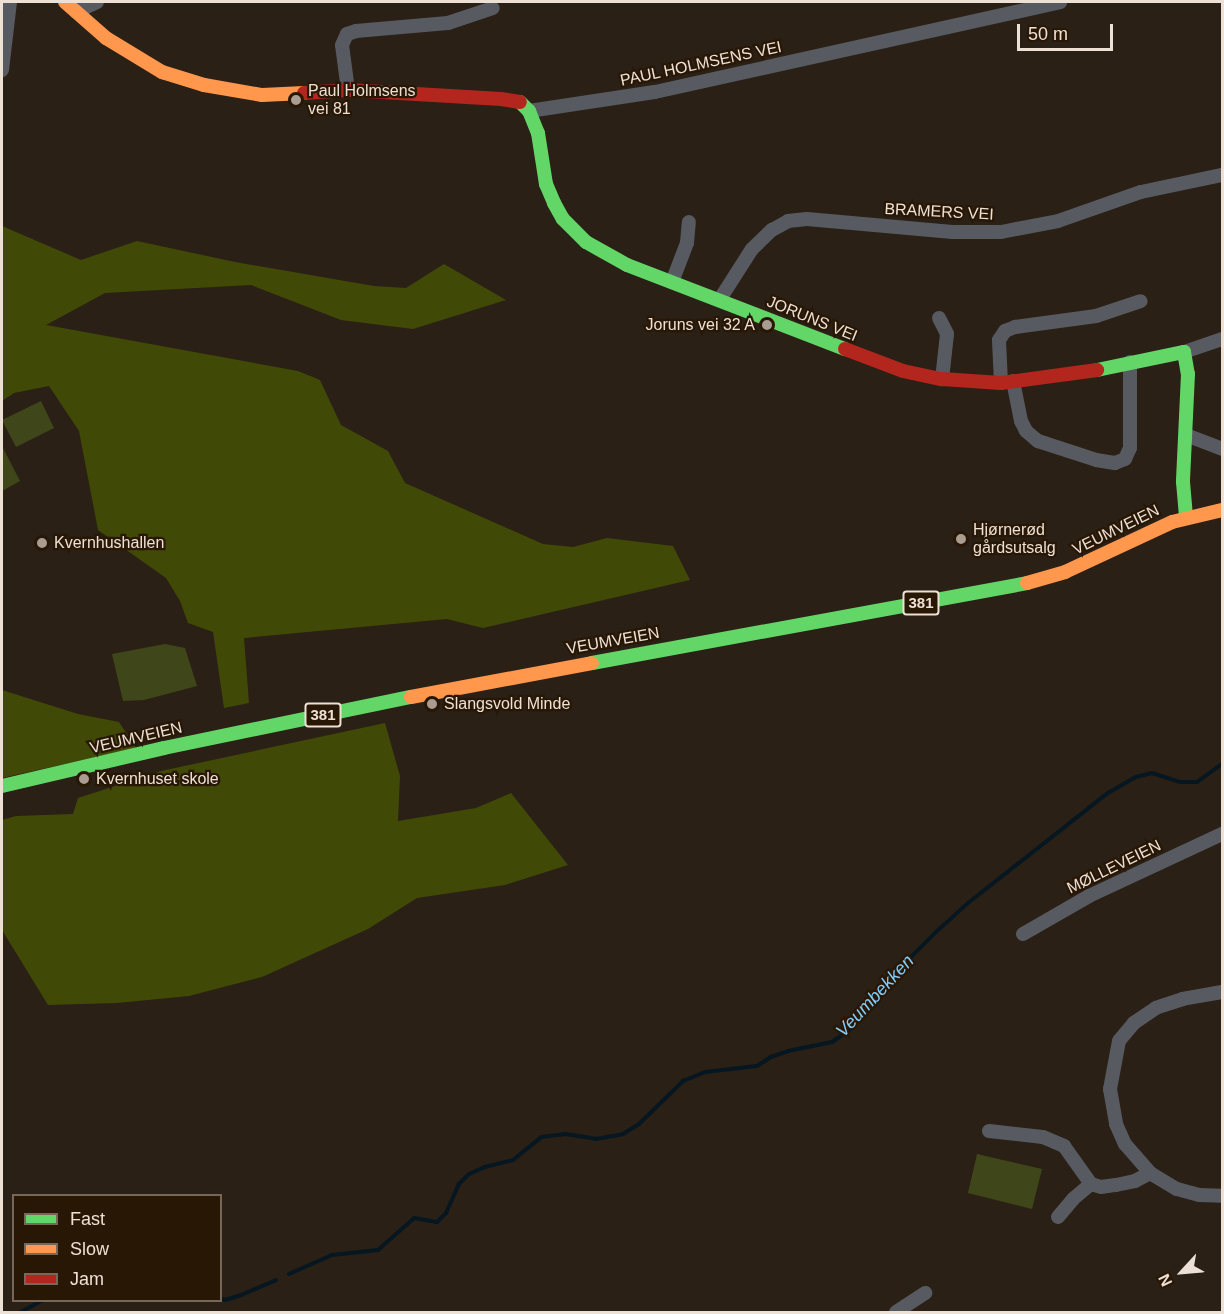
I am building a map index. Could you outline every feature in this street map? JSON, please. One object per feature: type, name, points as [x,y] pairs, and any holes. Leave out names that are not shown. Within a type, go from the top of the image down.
[{"type":"street","points":[[2,70],[10,2]]},
{"type":"street","points":[[65,2],[106,38],[153,66],[204,85],[262,95],[348,90],[501,99],[519,102],[529,111]]},
{"type":"street","points":[[76,12],[97,2]]},
{"type":"street","name":"PAUL HOLMSENS VEI","points":[[529,111],[655,93],[1060,2]]},
{"type":"street","points":[[348,90],[342,45],[347,34],[356,31],[448,23],[493,8]]},
{"type":"street","name":"JORUNS VEI","points":[[529,111],[538,133],[546,184],[563,219],[586,242],[627,265],[720,299],[878,363],[942,379],[1007,382],[1065,376],[1184,352],[1222,339]]},
{"type":"street","name":"BRAMERS VEI","points":[[720,299],[752,249],[772,230],[788,221],[807,219],[952,232],[1001,232],[1058,221],[1141,192],[1222,175]]},
{"type":"street","points":[[672,282],[687,243],[689,222]]},
{"type":"street","points":[[1130,362],[1130,448],[1125,459],[1115,463],[1096,460],[1038,441],[1021,421],[1007,382],[999,340],[1009,329],[1096,316],[1141,301]]},
{"type":"street","points":[[939,318],[947,334],[942,379]]},
{"type":"street","points":[[1184,352],[1188,374],[1183,482],[1186,517]]},
{"type":"street","points":[[1186,435],[1222,449]]},
{"type":"street","name":"VEUMVEIEN","points":[[2,786],[164,748],[467,685],[1026,584],[1065,572],[1153,529],[1186,517],[1222,510]]},
{"type":"street","name":"MØLLEVEIEN","points":[[1023,934],[1089,896],[1222,834]]},
{"type":"street","points":[[1222,992],[1183,999],[1156,1008],[1134,1023],[1119,1041],[1110,1089],[1116,1124],[1125,1144],[1150,1173],[1178,1189],[1199,1195],[1222,1196]]},
{"type":"street","points":[[989,1131],[1043,1137],[1064,1146],[1091,1184],[1101,1187],[1135,1181],[1150,1173]]},
{"type":"street","points":[[1058,1217],[1073,1199],[1091,1184]]},
{"type":"street","points":[[896,1312],[925,1293]]},
{"type":"green space","points":[[2,226],[81,260],[137,241],[235,262],[374,286],[406,288],[444,264],[506,300],[413,329],[341,320],[251,285],[105,293],[46,325],[298,371],[320,380],[341,425],[388,451],[405,483],[543,544],[573,547],[607,538],[673,546],[690,580],[483,628],[447,619],[244,638],[249,703],[224,708],[213,632],[188,623],[180,601],[166,578],[98,530],[79,431],[49,386],[14,393],[2,401]]},
{"type":"green space","points":[[41,401],[54,428],[16,447],[2,420]]},
{"type":"green space","points":[[2,446],[20,481],[2,491]]},
{"type":"green space","points":[[165,644],[185,648],[197,686],[144,700],[123,701],[112,654]]},
{"type":"green space","points":[[2,690],[78,714],[119,722],[136,748],[2,778]]},
{"type":"green space","points":[[385,723],[400,776],[398,821],[476,808],[511,793],[568,865],[505,885],[417,898],[368,929],[262,977],[189,996],[117,1003],[48,1005],[2,930],[2,820],[16,816],[73,814],[78,798],[161,771]]},
{"type":"green space","points":[[977,1154],[1042,1169],[1032,1209],[968,1193]]},
{"type":"waterway","name":"Veumbekken","points":[[289,1274],[332,1255],[378,1250],[414,1218],[437,1222],[446,1213],[459,1184],[469,1174],[485,1167],[513,1160],[541,1137],[566,1134],[596,1139],[623,1134],[639,1124],[683,1081],[705,1072],[757,1066],[771,1057],[788,1051],[832,1042],[848,1031],[876,992],[968,903],[1108,793],[1136,777],[1152,773],[1180,782],[1197,782],[1222,764]]},
{"type":"waterway","name":"Veumbekken","points":[[222,1299],[241,1295],[276,1280]]},
{"type":"waterway","points":[[21,1312],[39,1302]]},
{"type":"traffic: fast","points":[[520,102],[529,111],[538,133],[546,184],[554,203],[563,219],[586,242],[627,265],[845,349]]},
{"type":"traffic: fast","points":[[1097,370],[1184,352],[1188,374],[1183,482],[1186,517]]},
{"type":"traffic: fast","points":[[592,663],[1027,583]]},
{"type":"traffic: fast","points":[[2,786],[164,748],[411,697]]},
{"type":"traffic: slow","points":[[65,2],[106,38],[162,72],[204,85],[262,95],[304,93]]},
{"type":"traffic: slow","points":[[1027,583],[1065,572],[1172,522],[1222,510]]},
{"type":"traffic: slow","points":[[411,697],[592,663]]},
{"type":"traffic: jam","points":[[304,93],[348,90],[520,102]]},
{"type":"traffic: jam","points":[[845,349],[903,371],[942,379],[1001,383],[1097,370]]},
{"type":"place","name":"Paul Holmsens vei 81","points":[[296,100]]},
{"type":"place","name":"Joruns vei 32 A","points":[[767,325]]},
{"type":"place","name":"Hjørnerød gårdsutsalg","points":[[961,539]]},
{"type":"place","name":"Kvernhushallen","points":[[42,543]]},
{"type":"place","name":"Slangsvold Minde","points":[[432,704]]},
{"type":"place","name":"Kvernhuset skole","points":[[84,779]]}]
